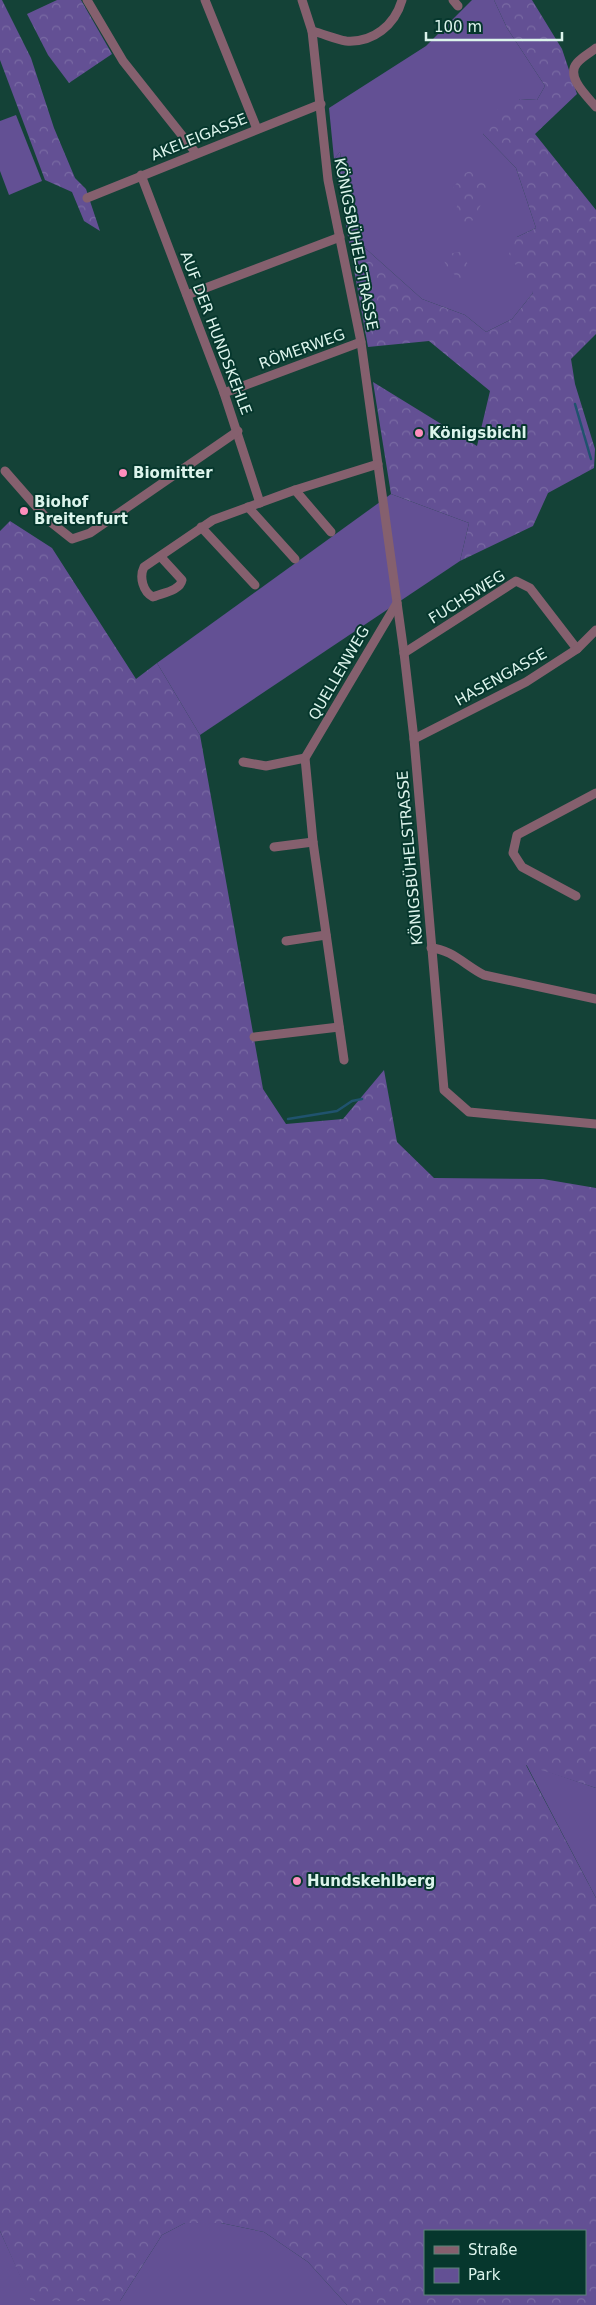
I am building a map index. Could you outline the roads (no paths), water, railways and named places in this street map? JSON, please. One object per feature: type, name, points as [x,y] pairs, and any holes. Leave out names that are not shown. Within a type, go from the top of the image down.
[{"type":"street","points":[[87,0],[123,61],[196,153]]},
{"type":"street","points":[[205,0],[257,129]]},
{"type":"street","name":"KÖNIGSBÜHELSTRASSE","points":[[302,0],[312,31],[328,180],[361,342],[404,653],[414,739],[444,1090],[469,1112],[596,1124]]},
{"type":"street","points":[[312,31],[346,40],[359,41],[382,30],[391,23],[402,0]]},
{"type":"street","points":[[596,48],[577,63],[574,72],[577,84],[596,107]]},
{"type":"street","name":"AKELEIGASSE","points":[[87,198],[321,104]]},
{"type":"street","name":"AUF DER HUNDSKEHLE","points":[[141,175],[224,392],[260,502]]},
{"type":"street","points":[[187,295],[340,237]]},
{"type":"street","name":"RÖMERWEG","points":[[224,392],[361,342]]},
{"type":"street","points":[[5,472],[48,520],[72,539],[90,533],[238,431]]},
{"type":"street","points":[[160,556],[182,580],[177,588],[153,597],[147,592],[141,573],[144,567],[201,527],[213,520],[260,502],[378,464]]},
{"type":"street","points":[[295,490],[332,532]]},
{"type":"street","points":[[248,507],[295,559]]},
{"type":"street","points":[[201,527],[255,585]]},
{"type":"street","name":"FUCHSWEG","points":[[404,653],[516,581],[530,588],[577,649]]},
{"type":"street","name":"QUELLENWEG","points":[[305,758],[397,603]]},
{"type":"street","name":"HASENGASSE","points":[[414,739],[526,682],[577,649],[596,630]]},
{"type":"street","points":[[242,762],[266,766],[305,758],[313,842],[344,1060]]},
{"type":"street","points":[[576,896],[522,867],[513,853],[517,835],[596,793]]},
{"type":"street","points":[[274,847],[313,842]]},
{"type":"street","points":[[286,940],[326,935]]},
{"type":"street","points":[[431,948],[440,948],[456,957],[468,967],[484,975],[596,998]]},
{"type":"street","points":[[254,1037],[339,1027]]},
{"type":"waterway","points":[[575,404],[591,459]]},
{"type":"waterway","points":[[288,1119],[337,1111],[352,1101],[362,1099]]},
{"type":"place","name":"Königsbichl","points":[[419,433]]},
{"type":"place","name":"Biomitter","points":[[123,473]]},
{"type":"place","name":"Biohof Breitenfurt","points":[[24,511]]},
{"type":"place","name":"Hundskehlberg","points":[[297,1881]]}]
